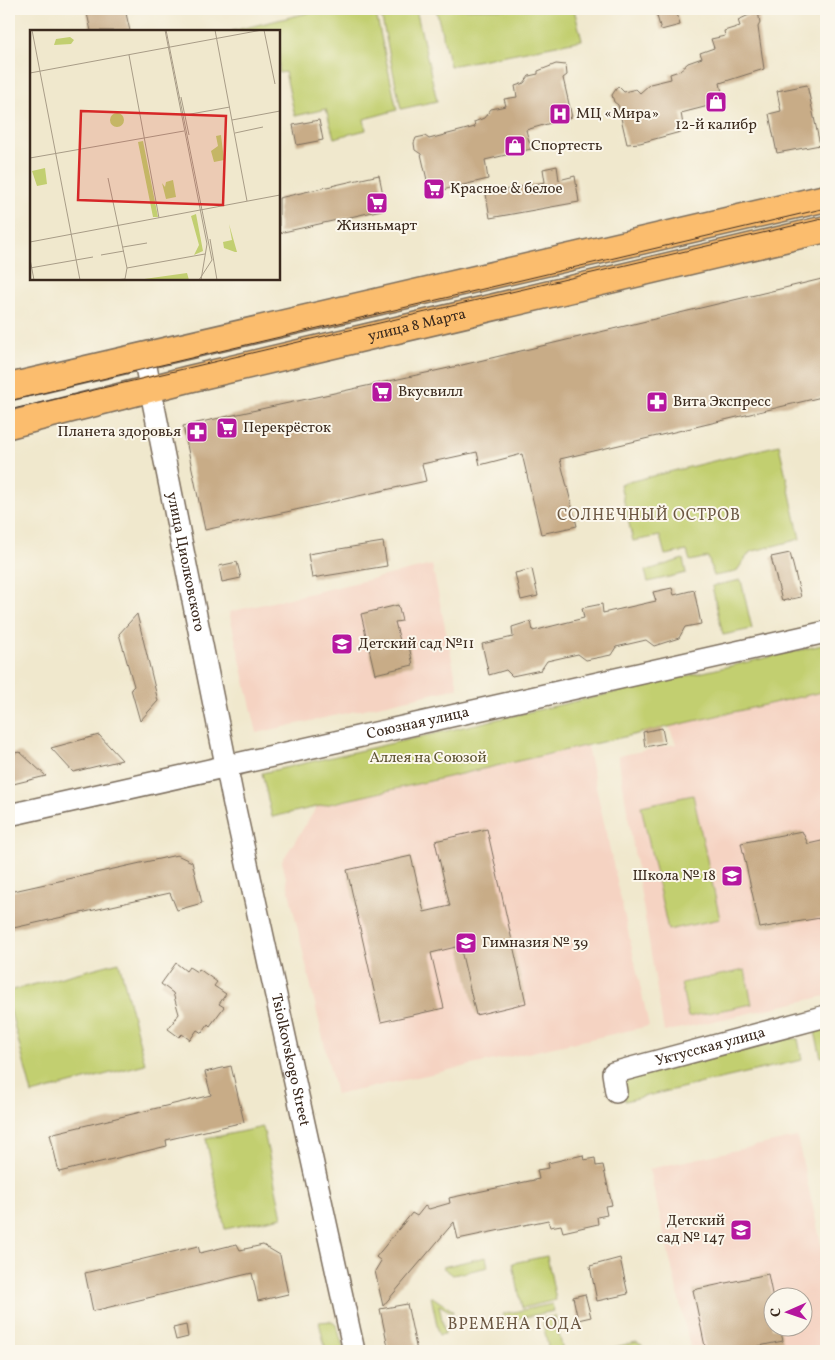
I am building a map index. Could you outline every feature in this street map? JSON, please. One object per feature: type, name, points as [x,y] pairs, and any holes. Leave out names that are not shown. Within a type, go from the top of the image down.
[{"type":"main road","name":"улица 8 Марта","points":[[9,387],[826,198]]},
{"type":"main road","name":"улица 8 Марта","points":[[9,426],[151,389],[826,228]]},
{"type":"street","name":"улица Циолковского","points":[[144,357],[226,767]]},
{"type":"street","name":"Союзная улица","points":[[9,815],[826,632]]},
{"type":"street","name":"Tsiolkovskogo Street","points":[[226,767],[354,1351]]},
{"type":"street","name":"Уктусская улица","points":[[616,1092],[613,1073],[826,1016]]},
{"type":"shaded area","name":"Детский сад №11","points":[[432,565],[458,688],[257,733],[229,612]]},
{"type":"shaded area","name":"Школа № 18","points":[[826,691],[826,996],[664,1032],[618,756],[676,744],[669,727]]},
{"type":"shaded area","name":"Гимназия № 39","points":[[587,746],[649,1026],[336,1095],[282,861],[317,807]]},
{"type":"shaded area","name":"Детский сад № 147","points":[[797,1137],[826,1265],[826,1351],[691,1351],[649,1169]]},
{"type":"green space","points":[[324,9],[375,9],[397,110],[364,119],[366,130],[334,138],[326,109],[295,116],[285,72],[280,73],[280,30],[236,30]]},
{"type":"green space","points":[[400,9],[416,9],[437,101],[401,109],[381,14]]},
{"type":"green space","points":[[436,9],[574,9],[582,40],[450,66]]},
{"type":"green space","points":[[779,445],[800,539],[750,552],[736,572],[714,576],[708,557],[690,561],[687,551],[665,555],[660,536],[633,541],[620,484]]},
{"type":"green space","points":[[683,559],[686,573],[648,582],[645,571]]},
{"type":"green space","points":[[741,580],[752,629],[723,635],[712,586]]},
{"type":"green space","name":"Аллея на Союзой","points":[[826,644],[826,691],[272,817],[262,773]]},
{"type":"green space","points":[[693,795],[720,919],[668,930],[641,806]]},
{"type":"green space","points":[[119,962],[145,1064],[32,1094],[9,1005],[9,991]]},
{"type":"green space","points":[[745,970],[752,1004],[688,1017],[681,983]]},
{"type":"green space","points":[[826,1029],[826,1056],[821,1057],[815,1032]]},
{"type":"green space","points":[[790,1038],[798,1039],[802,1060],[625,1101],[623,1082],[633,1074]]},
{"type":"green space","points":[[263,1127],[282,1217],[225,1229],[206,1139]]},
{"type":"green space","points":[[547,1256],[556,1300],[522,1308],[513,1263]]},
{"type":"green space","points":[[486,1257],[488,1267],[453,1275],[442,1267]]},
{"type":"green space","points":[[431,1296],[452,1310],[453,1313],[439,1305],[445,1334],[439,1335]]},
{"type":"green space","points":[[552,1304],[554,1311],[505,1321],[503,1314]]},
{"type":"green space","points":[[555,1316],[563,1351],[549,1351],[542,1319]]},
{"type":"green space","points":[[331,1321],[337,1326],[344,1351],[326,1351],[319,1322]]},
{"type":"green space","points":[[636,1342],[642,1345],[644,1351],[599,1351]]},
{"type":"building","points":[[86,9],[125,9],[130,30],[91,30]]},
{"type":"building","points":[[655,9],[676,9],[680,25],[661,30]]},
{"type":"building","points":[[758,11],[760,23],[758,27],[764,69],[720,83],[724,102],[681,113],[684,131],[640,143],[627,144],[618,105],[614,102],[612,95],[618,86],[624,92],[636,89],[640,93],[650,84],[671,79],[670,74],[679,71],[688,63],[702,58],[700,53],[714,48],[711,39],[725,36],[724,31],[740,26],[738,20]]},
{"type":"building","points":[[556,64],[566,65],[567,75],[563,78],[572,117],[526,130],[531,149],[485,160],[488,179],[430,193],[421,154],[415,150],[414,143],[416,138],[425,136],[429,139],[475,127],[474,122],[484,118],[491,109],[506,106],[504,99],[517,97],[515,86],[524,83],[529,76],[538,74],[538,71]]},
{"type":"building","points":[[807,85],[820,145],[777,153],[769,114],[781,111],[777,91]]},
{"type":"building","points":[[319,120],[323,140],[297,145],[293,125]]},
{"type":"building","points":[[557,166],[559,180],[575,176],[579,202],[490,218],[486,194],[545,182],[543,169]]},
{"type":"building","points":[[379,175],[386,209],[280,233],[280,198]]},
{"type":"building","points":[[826,278],[826,396],[560,459],[577,526],[541,534],[522,454],[480,465],[477,452],[422,464],[426,481],[205,530],[183,426],[458,366]]},
{"type":"building","points":[[383,542],[387,566],[312,578],[308,554]]},
{"type":"building","points":[[790,553],[801,597],[782,601],[771,557]]},
{"type":"building","points":[[237,562],[241,578],[222,582],[219,566]]},
{"type":"building","points":[[532,569],[538,596],[521,600],[515,573]]},
{"type":"building","points":[[672,588],[674,595],[694,590],[701,624],[685,627],[679,638],[654,646],[646,640],[616,647],[611,655],[586,660],[578,654],[547,661],[541,670],[512,676],[506,670],[489,675],[482,644],[513,637],[512,627],[531,621],[533,631],[584,618],[582,608],[602,604],[603,613],[656,601],[653,592]]},
{"type":"building","points":[[398,605],[402,621],[395,622],[402,648],[409,646],[413,665],[375,674],[361,614]]},
{"type":"building","points":[[137,614],[158,701],[140,721],[131,689],[134,686],[119,634]]},
{"type":"building","points":[[662,728],[665,743],[645,747],[643,732]]},
{"type":"building","points":[[99,735],[122,760],[73,772],[51,748]]},
{"type":"building","points":[[20,752],[46,776],[9,785],[9,754]]},
{"type":"building","points":[[487,829],[526,1003],[476,1015],[460,946],[431,953],[444,1008],[381,1022],[347,870],[411,856],[424,912],[450,906],[435,841]]},
{"type":"building","points":[[802,831],[808,844],[826,840],[826,917],[760,928],[741,843]]},
{"type":"building","points":[[177,855],[192,862],[202,903],[177,910],[170,893],[9,929],[9,892]]},
{"type":"building","points":[[176,963],[186,971],[189,967],[197,972],[199,969],[217,982],[214,986],[226,994],[219,1004],[224,1007],[210,1026],[208,1024],[202,1033],[197,1030],[190,1040],[182,1034],[179,1037],[168,1029],[179,1014],[173,993],[161,984]]},
{"type":"building","points":[[231,1066],[244,1122],[166,1140],[167,1146],[59,1172],[50,1134],[211,1095],[205,1072]]},
{"type":"building","points":[[583,1155],[584,1160],[595,1158],[596,1166],[603,1165],[612,1205],[605,1206],[607,1215],[597,1217],[598,1224],[563,1232],[561,1225],[550,1227],[548,1220],[458,1239],[454,1222],[383,1306],[375,1271],[381,1261],[376,1257],[412,1213],[417,1216],[425,1206],[429,1209],[450,1203],[449,1198],[539,1179],[537,1170],[549,1168],[548,1163]]},
{"type":"building","points":[[237,1244],[240,1250],[263,1245],[280,1255],[288,1294],[258,1301],[252,1273],[93,1311],[85,1273],[198,1246],[200,1253]]},
{"type":"building","points":[[620,1258],[628,1294],[597,1301],[590,1266]]},
{"type":"building","points":[[768,1274],[771,1288],[762,1288],[762,1338],[782,1338],[783,1341],[735,1351],[706,1351],[693,1290]]},
{"type":"building","points":[[585,1294],[591,1317],[578,1320],[573,1297]]},
{"type":"building","points":[[407,1304],[417,1351],[389,1351],[380,1309]]},
{"type":"building","points":[[186,1325],[188,1337],[176,1340],[173,1328]]},
{"type":"tram line","points":[[9,401],[826,208]]},
{"type":"tram line","points":[[9,410],[826,218]]},
{"type":"place","name":"12-й калибр","points":[[716,102]]},
{"type":"place","name":"МЦ «Мира»","points":[[560,114]]},
{"type":"place","name":"Спортесть","points":[[515,146]]},
{"type":"place","name":"Красное & белое","points":[[434,189]]},
{"type":"place","name":"Жизньмарт","points":[[377,203]]},
{"type":"place","name":"Вкусвилл","points":[[382,392]]},
{"type":"place","name":"Вита Экспресс","points":[[657,402]]},
{"type":"place","name":"Перекрёсток","points":[[227,428]]},
{"type":"place","name":"Планета здоровья","points":[[197,432]]},
{"type":"place","name":"Детский сад №11","points":[[342,644]]},
{"type":"place","name":"Школа № 18","points":[[732,876]]},
{"type":"place","name":"Гимназия № 39","points":[[466,943]]},
{"type":"place","name":"Детский сад № 147","points":[[741,1230]]},
{"type":"district","name":"СОЛНЕЧНЫЙ ОСТРОВ","points":[[649,516]]},
{"type":"district","name":"ВРЕМЕНА ГОДА","points":[[515,1325]]}]
